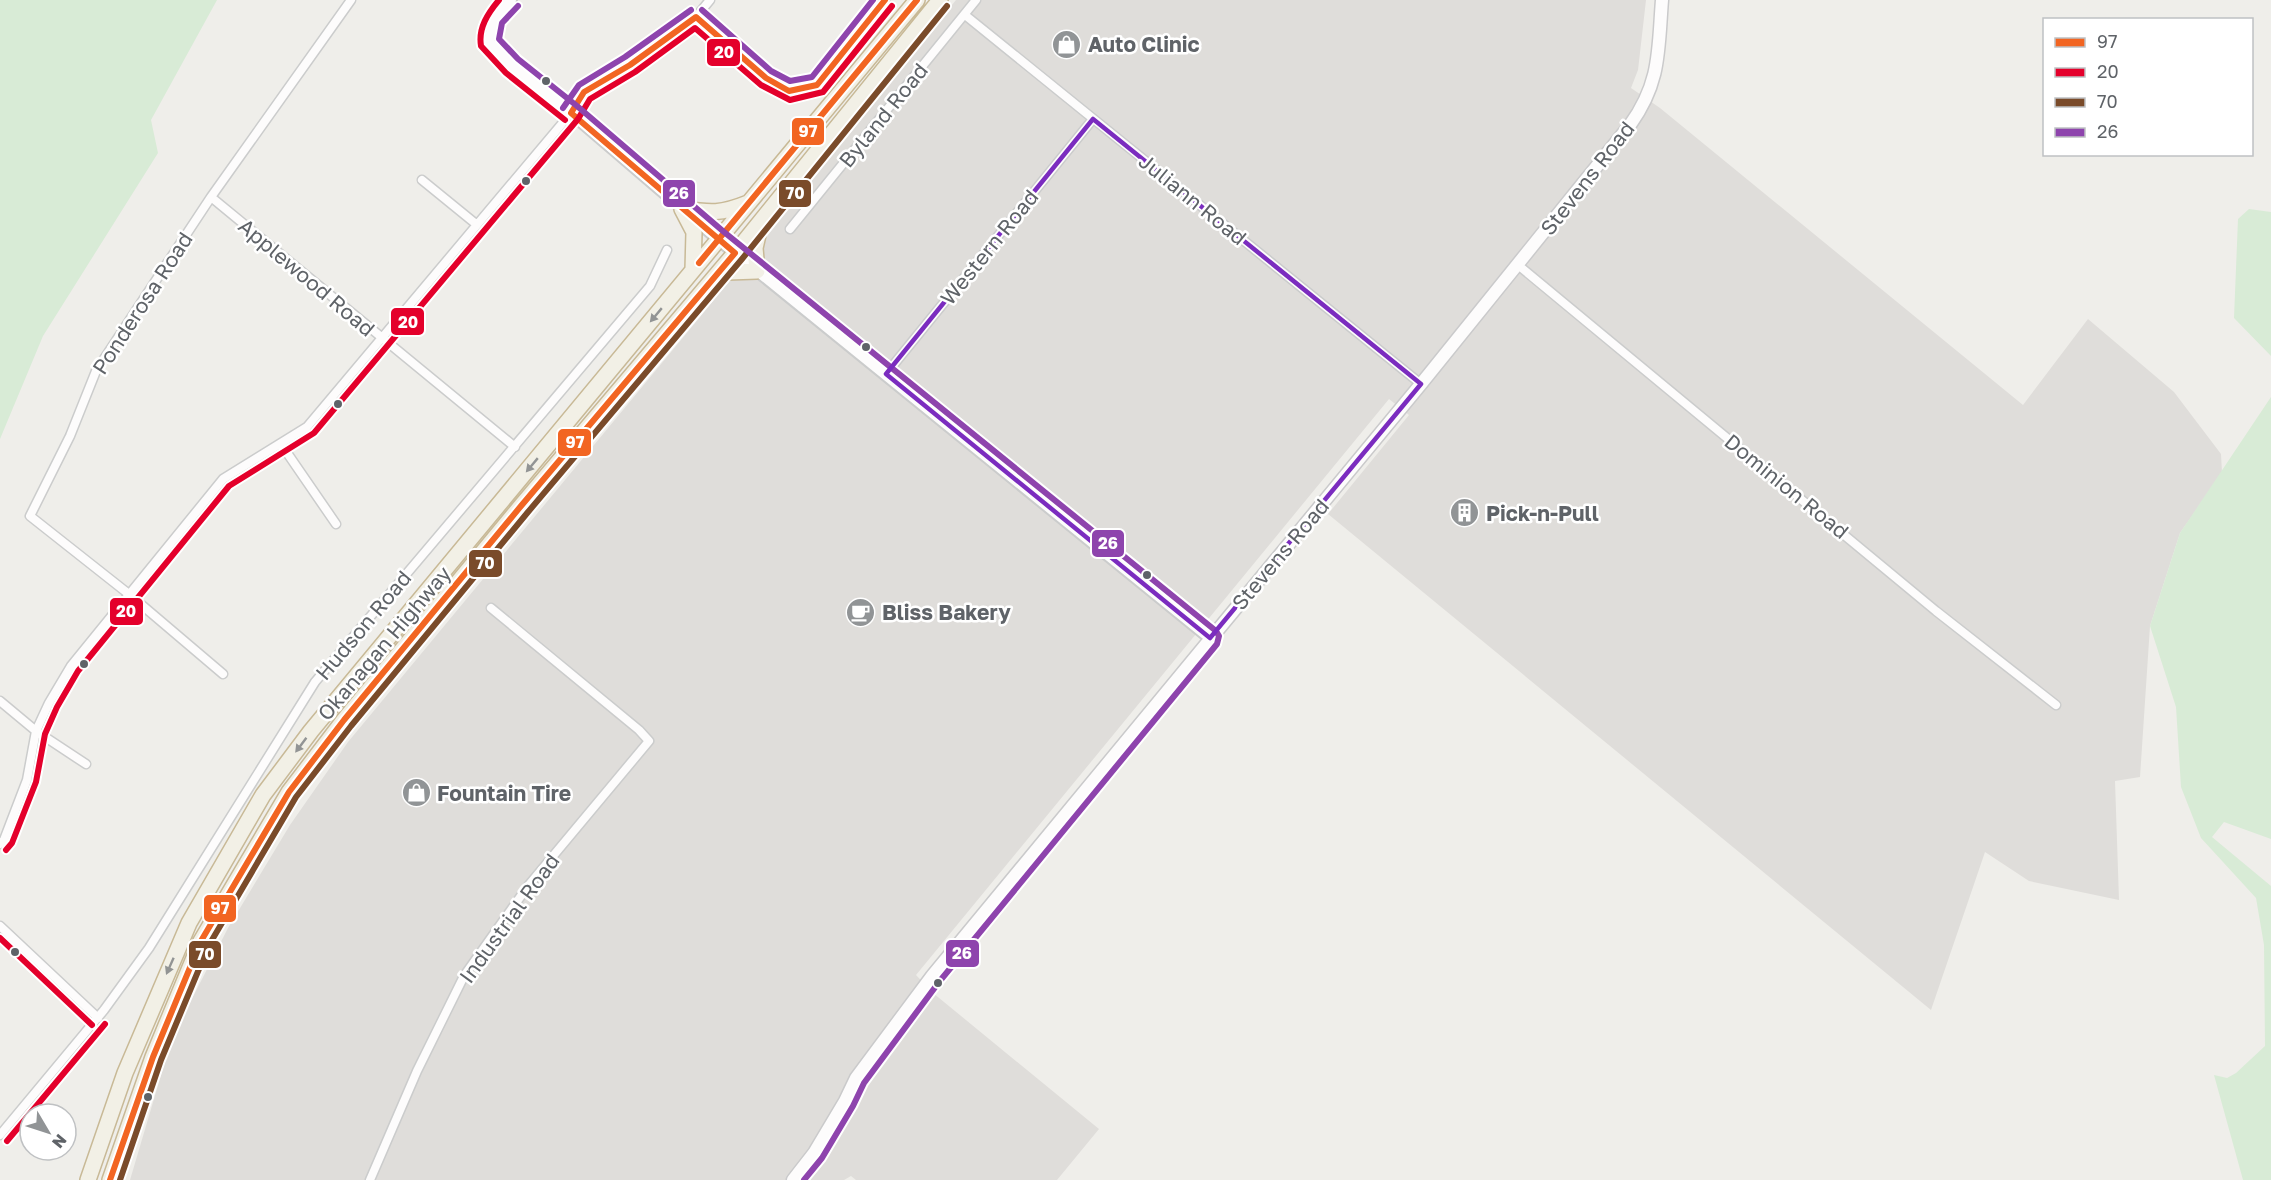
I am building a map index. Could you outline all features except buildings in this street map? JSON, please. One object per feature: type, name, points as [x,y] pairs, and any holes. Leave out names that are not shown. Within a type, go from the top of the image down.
[{"type":"highway","name":"Okanagan Highway","points":[[88,1180],[125,1073],[189,923],[264,795],[311,731],[917,0]]},
{"type":"highway","name":"Okanagan Highway","points":[[110,1180],[153,1057],[201,941],[289,792],[344,720],[513,515],[735,253],[940,0]]},
{"type":"highway","points":[[682,209],[714,213],[748,203]]},
{"type":"highway","points":[[682,209],[694,232],[693,270]]},
{"type":"highway","points":[[711,280],[728,272],[757,271],[755,248],[762,219]]},
{"type":"main road","name":"Stevens Road","points":[[793,1180],[814,1153],[856,1078],[932,976],[1421,384],[1644,106],[1652,87],[1658,58],[1662,0]]},
{"type":"street","name":"Ponderosa Road","points":[[130,595],[30,516],[70,436],[96,371],[211,197],[351,0]]},
{"type":"street","points":[[511,0],[495,20],[489,42],[512,66],[571,113],[735,253],[1210,638]]},
{"type":"street","points":[[0,844],[4,840],[27,780],[36,731],[49,703],[71,666],[223,479],[307,427],[380,337],[571,113],[584,92],[630,65],[696,17],[710,0]]},
{"type":"street","points":[[696,17],[766,78],[789,91],[817,85],[885,0]]},
{"type":"street","name":"Byland Road","points":[[790,229],[976,0]]},
{"type":"street","name":"Juliann Road","points":[[965,15],[1421,384]]},
{"type":"street","name":"Western Road","points":[[886,374],[1093,119]]},
{"type":"street","points":[[422,180],[476,224]]},
{"type":"street","name":"Applewood Road","points":[[211,197],[515,447]]},
{"type":"street","name":"Hudson Road","points":[[0,1135],[98,1018],[148,948],[315,682],[650,286],[667,250]]},
{"type":"street","name":"Dominion Road","points":[[1518,265],[1936,611],[2056,705]]},
{"type":"street","points":[[281,444],[336,524]]},
{"type":"street","points":[[130,595],[224,674]]},
{"type":"street","name":"Industrial Road","points":[[370,1180],[417,1071],[464,976],[528,886],[649,741],[639,730],[491,608]]},
{"type":"street","points":[[0,701],[36,731],[86,764]]},
{"type":"street","points":[[0,926],[98,1018]]},
{"type":"highlighted area","points":[[1093,119],[1421,384],[1210,638],[886,374]]},
{"type":"shaded area","points":[[956,0],[1646,0],[1638,70],[1631,88],[1660,108],[2023,405],[2088,319],[2174,392],[2221,454],[2222,473],[2180,533],[2150,626],[2140,777],[2115,781],[2119,900],[2029,881],[1985,852],[1931,1010],[1328,514],[1409,415],[1389,399],[916,975],[933,993],[1099,1129],[1057,1180],[856,1180],[851,1176],[844,1180],[130,1180],[172,1038],[228,928],[290,825],[348,742],[700,317]]},
{"type":"green space","points":[[0,0],[217,0],[151,120],[158,153],[43,336],[0,439]]},
{"type":"green space","points":[[2249,209],[2271,212],[2271,356],[2234,318],[2238,219]]},
{"type":"green space","points":[[2271,397],[2271,839],[2224,822],[2212,837],[2271,886],[2271,1180],[2243,1180],[2214,1075],[2227,1078],[2236,1073],[2265,1046],[2264,945],[2256,898],[2201,838],[2181,787],[2176,707],[2150,626],[2180,533]]},
{"type":"transit line","name":"20","points":[[499,0],[485,21],[480,39],[481,46],[506,73],[565,120]]},
{"type":"transit line","name":"26","points":[[702,10],[771,71],[790,81],[812,77],[873,0]]},
{"type":"transit line","name":"97","points":[[110,1180],[153,1057],[201,941],[289,792],[344,720],[521,506],[735,253],[571,113],[584,92],[630,65],[696,17],[766,78],[789,91],[817,85],[885,0]]},
{"type":"transit line","name":"97","points":[[699,263],[917,0]]},
{"type":"transit line","name":"26","points":[[518,6],[502,23],[499,39],[518,59],[577,106],[724,232],[1216,631],[1219,636],[1217,644],[939,982],[864,1083],[822,1158],[804,1180]]},
{"type":"transit line","name":"20","points":[[6,850],[12,843],[36,782],[45,734],[57,707],[78,671],[229,486],[314,433],[578,119],[590,99],[635,72],[695,28],[761,85],[790,100],[823,92],[892,6]]},
{"type":"transit line","name":"70","points":[[120,1180],[161,1060],[209,945],[296,797],[351,726],[742,259],[947,6]]},
{"type":"transit line","name":"26","points":[[563,108],[579,85],[625,57],[691,10]]},
{"type":"transit line","name":"20","points":[[0,938],[92,1025]]},
{"type":"transit line","name":"20","points":[[7,1141],[105,1024]]},
{"type":"place","name":"Auto Clinic","points":[[1067,44]]},
{"type":"place","name":"Pick-n-Pull","points":[[1465,513]]},
{"type":"place","name":"Bliss Bakery","points":[[861,612]]},
{"type":"place","name":"Fountain Tire","points":[[416,793]]}]
